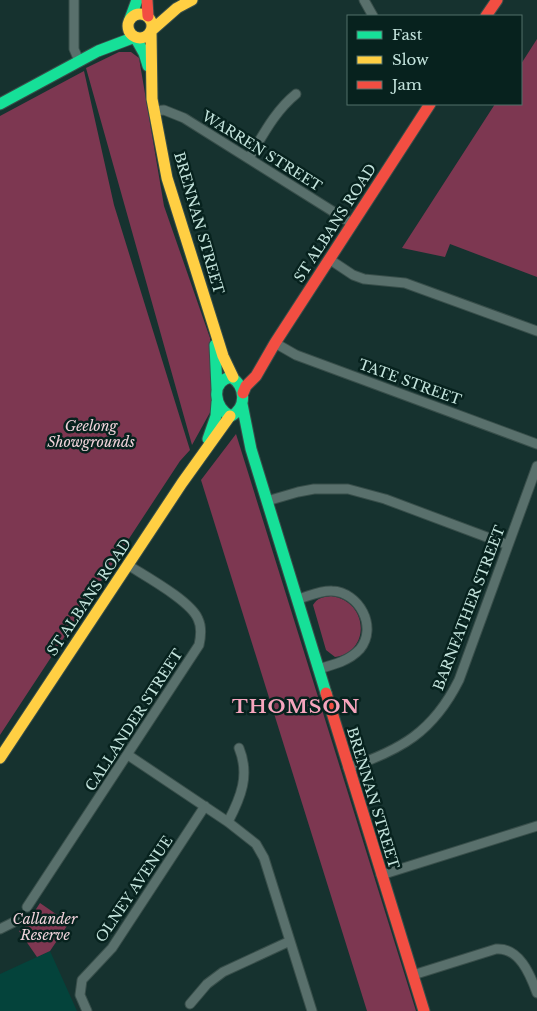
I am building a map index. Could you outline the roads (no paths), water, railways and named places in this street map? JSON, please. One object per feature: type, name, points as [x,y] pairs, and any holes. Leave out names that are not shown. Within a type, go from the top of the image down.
[{"type":"main road","points":[[135,37],[130,32],[129,23],[137,0]]},
{"type":"main road","points":[[147,0],[148,17],[152,24],[151,30]]},
{"type":"main road","points":[[0,104],[98,51],[135,37],[142,38],[178,8],[192,0]]},
{"type":"main road","points":[[487,15],[496,0]]},
{"type":"main road","points":[[98,51],[138,14],[148,17],[178,8]]},
{"type":"main road","name":"BRENNAN STREET","points":[[151,30],[151,78],[154,111],[168,178],[223,356],[234,377]]},
{"type":"main road","name":"BRENNAN STREET","points":[[135,37],[145,56],[151,78]]},
{"type":"main road","name":"ST ALBANS ROAD","points":[[242,398],[246,386],[256,376],[275,343],[429,105]]},
{"type":"main road","name":"BRENNAN STREET","points":[[210,316],[215,348],[217,396]]},
{"type":"main road","name":"ST ALBANS ROAD","points":[[234,377],[250,373],[266,358]]},
{"type":"main road","points":[[228,377],[234,377],[240,384],[242,398],[238,412],[231,416],[222,411],[217,396],[220,382],[228,377]]},
{"type":"main road","name":"ST ALBANS ROAD","points":[[203,452],[216,416],[217,396]]},
{"type":"main road","name":"BRENNAN STREET","points":[[242,398],[251,449],[424,1011]]},
{"type":"main road","name":"BRENNAN STREET","points":[[231,416],[251,449]]},
{"type":"main road","name":"ST ALBANS ROAD","points":[[0,758],[203,452],[231,416]]},
{"type":"street","points":[[74,0],[74,49],[80,61]]},
{"type":"street","points":[[364,0],[372,15]]},
{"type":"street","points":[[249,158],[278,112],[296,94]]},
{"type":"street","name":"WARREN STREET","points":[[154,111],[162,110],[184,118],[353,224]]},
{"type":"street","points":[[329,260],[353,275],[364,279],[405,283],[537,331]]},
{"type":"street","name":"TATE STREET","points":[[275,343],[296,355],[537,444]]},
{"type":"street","name":"BARNFATHER STREET","points":[[348,768],[385,754],[411,740],[436,717],[449,700],[459,680],[537,466]]},
{"type":"street","points":[[267,501],[314,489],[348,489],[385,499],[508,545]]},
{"type":"street","name":"CALLANDER STREET","points":[[27,907],[199,645],[201,628],[199,620],[191,607],[128,565]]},
{"type":"street","points":[[298,599],[330,590],[339,592],[354,600],[364,613],[367,628],[361,647],[343,661],[318,669]]},
{"type":"street","points":[[228,822],[244,786],[244,764],[238,748]]},
{"type":"street","points":[[128,755],[205,806],[256,844],[264,858],[312,1011]]},
{"type":"street","name":"OLNEY AVENUE","points":[[87,1011],[80,995],[82,980],[112,948],[205,806]]},
{"type":"street","points":[[381,875],[537,826]]},
{"type":"street","points":[[0,929],[16,921]]},
{"type":"street","points":[[190,1004],[207,984],[223,972],[290,941]]},
{"type":"street","points":[[413,975],[496,949],[504,949],[510,951],[523,965],[537,993]]},
{"type":"district","name":"THOMSON","points":[[296,706]]},
{"type":"park label","name":"Geelong Showgrounds","points":[[91,434]]},
{"type":"park label","name":"Callander Reserve","points":[[45,928]]}]
